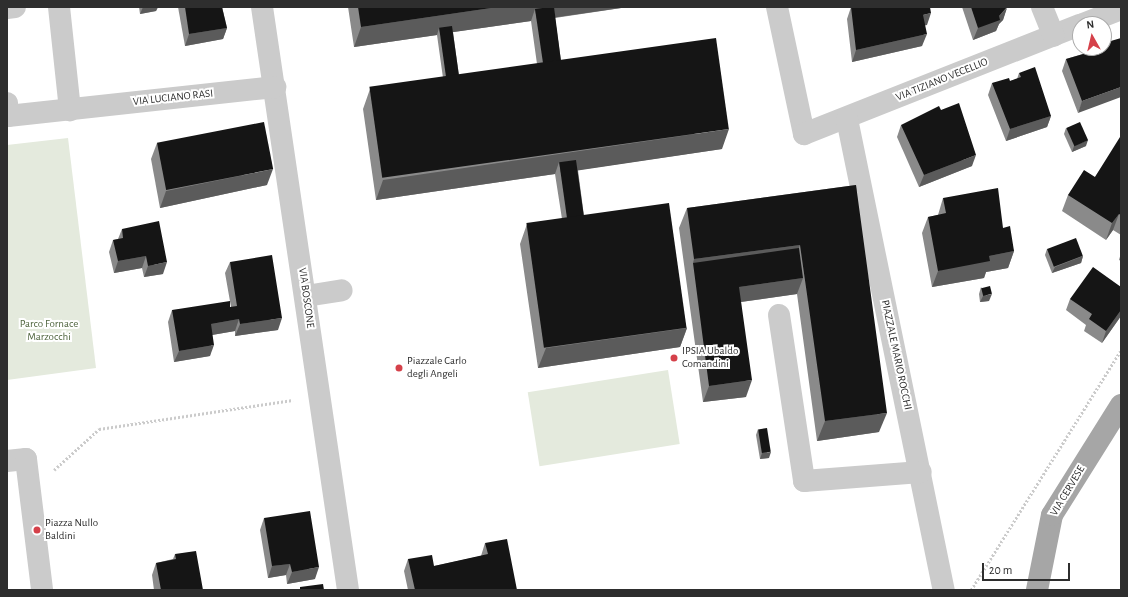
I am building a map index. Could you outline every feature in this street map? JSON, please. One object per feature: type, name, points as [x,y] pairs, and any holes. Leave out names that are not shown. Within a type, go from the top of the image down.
[{"type":"main road","name":"VIA CERVESE","points":[[1038,589],[1052,515],[1121,405]]},
{"type":"street","points":[[7,8],[15,7]]},
{"type":"street","points":[[59,7],[70,110]]},
{"type":"street","name":"VIA BOSCONE","points":[[262,7],[306,296],[319,396],[348,590]]},
{"type":"street","name":"VIA TIZIANO VECELLIO","points":[[777,7],[804,134],[847,119],[1072,28]]},
{"type":"street","points":[[1042,7],[1054,36]]},
{"type":"street","points":[[1103,16],[1121,9]]},
{"type":"street","name":"VIA LUCIANO RASI","points":[[7,103],[8,116],[275,87]]},
{"type":"street","name":"PIAZZALE MARIO ROCCHI","points":[[847,119],[921,472],[944,590]]},
{"type":"street","points":[[306,296],[342,290]]},
{"type":"street","points":[[779,315],[804,481],[921,472]]},
{"type":"street","points":[[7,461],[26,459],[42,590]]},
{"type":"path","points":[[971,590],[1121,350]]},
{"type":"path","points":[[27,474],[58,470],[99,429],[319,396]]},
{"type":"green space","name":"Parco Fornace Marzocchi","points":[[68,138],[96,368],[7,380],[7,145]]},
{"type":"green space","points":[[668,370],[680,444],[539,466],[528,392]]},
{"type":"building","points":[[185,7],[222,7],[227,28],[189,34]]},
{"type":"building","points":[[358,7],[498,7],[361,27]]},
{"type":"building","points":[[554,7],[561,61],[543,63],[535,9]]},
{"type":"building","points":[[851,7],[930,7],[931,13],[923,15],[927,34],[856,50]]},
{"type":"building","points":[[971,7],[1007,7],[999,16],[1000,20],[978,28]]},
{"type":"building","points":[[452,26],[459,76],[446,77],[439,28]]},
{"type":"building","points":[[716,38],[729,129],[382,178],[369,87]]},
{"type":"building","points":[[1121,38],[1121,87],[1082,101],[1066,59],[1076,56],[1112,56],[1112,41]]},
{"type":"building","points":[[1035,67],[1051,116],[1010,129],[992,83],[1009,78],[1010,81],[1021,77],[1019,73]]},
{"type":"building","points":[[959,103],[976,155],[924,175],[901,125],[939,106],[941,110]]},
{"type":"building","points":[[264,122],[273,169],[166,190],[157,143]]},
{"type":"building","points":[[1080,122],[1088,140],[1074,146],[1066,128]]},
{"type":"building","points":[[1120,137],[1121,215],[1119,214],[1112,223],[1068,195],[1084,170],[1095,177]]},
{"type":"building","points":[[576,160],[584,216],[567,219],[559,162]]},
{"type":"building","points":[[856,185],[887,413],[825,421],[800,245],[694,259],[687,208]]},
{"type":"building","points":[[998,188],[1003,228],[1010,226],[1014,251],[989,256],[990,261],[938,271],[928,217],[946,213],[943,198]]},
{"type":"building","points":[[669,203],[687,328],[544,348],[526,223]]},
{"type":"building","points":[[159,221],[167,262],[148,266],[146,256],[118,261],[113,240],[123,238],[122,229]]},
{"type":"building","points":[[1076,238],[1083,256],[1054,267],[1047,249]]},
{"type":"building","points":[[799,248],[803,278],[739,287],[752,380],[709,386],[693,263]]},
{"type":"building","points":[[272,255],[282,318],[240,324],[239,319],[211,324],[214,345],[179,351],[172,310],[230,301],[230,307],[237,306],[230,262]]},
{"type":"building","points":[[1093,267],[1121,287],[1121,310],[1106,331],[1089,319],[1092,314],[1070,299]]},
{"type":"building","points":[[990,286],[992,294],[983,296],[981,288]]},
{"type":"building","points":[[767,428],[771,452],[762,453],[758,429]]},
{"type":"building","points":[[310,511],[319,567],[292,572],[290,564],[272,566],[264,518]]},
{"type":"building","points":[[507,539],[517,590],[415,590],[408,559],[432,555],[434,566],[488,554],[485,543]]},
{"type":"building","points":[[196,551],[203,590],[161,590],[156,563],[176,559],[175,554]]},
{"type":"building","points":[[323,584],[324,590],[300,590],[300,587]]},
{"type":"place","name":"IPSIA Ubaldo Comandini","points":[[674,358]]},
{"type":"place","name":"Piazzale Carlo degli Angeli","points":[[399,368]]},
{"type":"place","name":"Piazza Nullo Baldini","points":[[37,530]]}]
